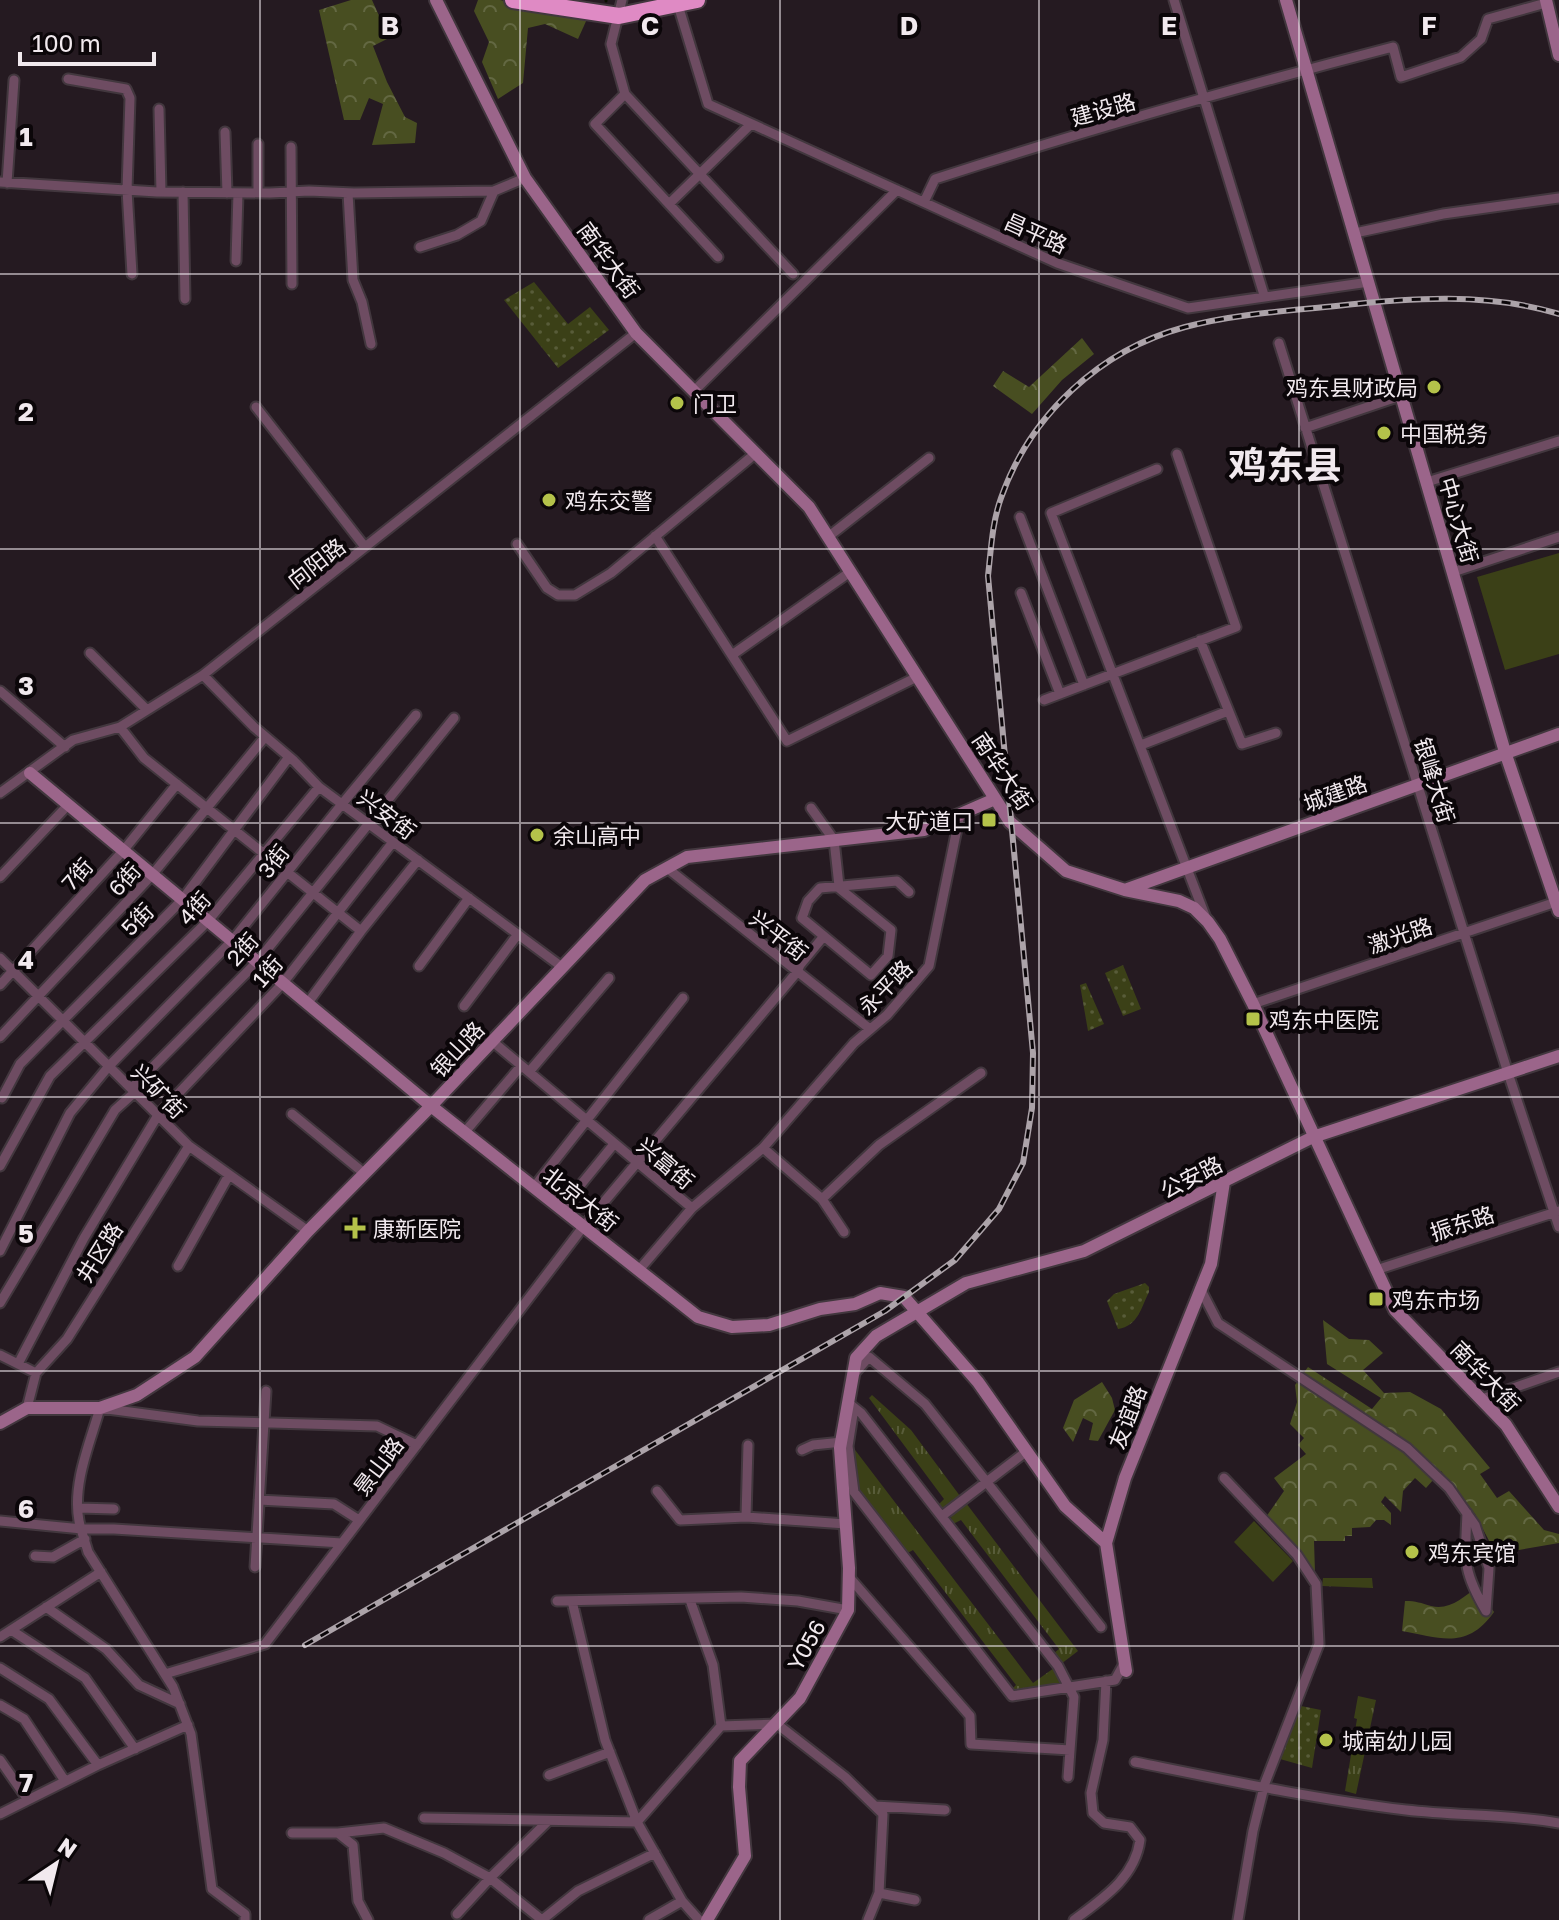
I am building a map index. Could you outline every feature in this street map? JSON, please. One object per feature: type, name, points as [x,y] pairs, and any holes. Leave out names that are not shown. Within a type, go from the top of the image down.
[{"type":"highway","points":[[513,0],[621,8],[697,0]]},
{"type":"street","name":"南华大街","points":[[436,0],[525,178],[636,333],[809,507],[1010,822],[1066,871],[1125,890],[1179,901],[1194,908],[1208,922],[1253,1004],[1395,1310],[1506,1425],[1559,1507]]},
{"type":"street","points":[[1174,0],[1264,295]]},
{"type":"street","name":"中心大街","points":[[1286,0],[1505,752],[1558,905]]},
{"type":"street","points":[[1546,1],[1559,55]]},
{"type":"street","name":"建设路","points":[[924,202],[935,179],[1307,69],[1393,47],[1401,77],[1461,57],[1481,39],[1488,19],[1546,1]]},
{"type":"street","name":"昌平路","points":[[676,2],[708,104],[1057,263],[1188,308],[1369,282]]},
{"type":"street","points":[[621,8],[611,44],[625,94],[793,274]]},
{"type":"street","points":[[68,79],[126,89],[130,98],[127,190],[132,274]]},
{"type":"street","points":[[14,80],[4,183],[161,192],[348,193],[494,191],[525,178]]},
{"type":"street","points":[[625,94],[595,124],[718,257]]},
{"type":"street","points":[[159,109],[161,192]]},
{"type":"street","points":[[669,204],[751,124]]},
{"type":"street","points":[[225,132],[227,193]]},
{"type":"street","points":[[258,144],[258,193]]},
{"type":"street","points":[[291,147],[292,284]]},
{"type":"street","points":[[694,391],[897,190]]},
{"type":"street","points":[[420,247],[457,235],[481,221],[494,191]]},
{"type":"street","points":[[183,192],[185,299]]},
{"type":"street","points":[[236,261],[238,193]]},
{"type":"street","points":[[348,193],[353,280],[362,302],[371,344]]},
{"type":"street","points":[[1355,233],[1443,214],[1559,198]]},
{"type":"street","name":"向阳路","points":[[0,793],[73,740],[120,727],[203,675],[636,333]]},
{"type":"street","name":"银峰大街","points":[[1279,343],[1508,1073],[1557,1212],[1559,1227]]},
{"type":"street","points":[[1305,428],[1403,395]]},
{"type":"street","points":[[256,407],[365,547]]},
{"type":"street","points":[[1427,482],[1559,441]]},
{"type":"street","points":[[517,544],[547,588],[558,595],[575,595],[611,573],[756,453]]},
{"type":"street","points":[[1044,700],[1236,627],[1177,454]]},
{"type":"street","points":[[828,537],[929,458]]},
{"type":"street","points":[[1157,469],[1051,513],[1208,922]]},
{"type":"street","points":[[1020,517],[1084,685]]},
{"type":"street","points":[[655,536],[787,741],[917,677]]},
{"type":"street","points":[[1453,572],[1559,537]]},
{"type":"street","points":[[732,655],[850,572]]},
{"type":"street","points":[[1021,593],[1060,694]]},
{"type":"street","points":[[1200,640],[1242,744],[1276,733]]},
{"type":"street","points":[[90,653],[147,710]]},
{"type":"street","name":"兴安街","points":[[203,675],[319,787],[562,967]]},
{"type":"street","points":[[0,691],[65,747]]},
{"type":"street","points":[[1141,745],[1228,711]]},
{"type":"street","name":"3街","points":[[0,1251],[70,1113],[109,1066],[232,941],[416,715]]},
{"type":"street","name":"2街","points":[[0,1303],[115,1110],[257,962],[454,718]]},
{"type":"street","points":[[120,727],[144,758],[361,931]]},
{"type":"street","name":"城建路","points":[[1125,890],[1559,734]]},
{"type":"street","name":"6街","points":[[0,1037],[40,998],[152,875],[265,737]]},
{"type":"street","name":"5街","points":[[2,1098],[20,1064],[182,900],[289,757]]},
{"type":"street","name":"北京大街","points":[[30,773],[464,1133],[698,1317],[732,1327],[769,1325],[820,1309],[855,1304],[880,1293],[904,1297],[978,1382],[1065,1506],[1106,1543]]},
{"type":"street","name":"7街","points":[[0,985],[123,851],[177,784]]},
{"type":"street","name":"4街","points":[[0,1166],[50,1076],[208,921],[319,787]]},
{"type":"street","name":"银山路","points":[[0,1423],[27,1408],[100,1408],[137,1395],[195,1357],[308,1231],[645,880],[687,857],[924,830],[995,799]]},
{"type":"street","points":[[0,877],[68,805]]},
{"type":"street","points":[[811,808],[834,840],[839,886],[891,930],[888,956],[871,975],[802,918],[808,901],[820,888],[839,886],[897,881],[909,892]]},
{"type":"street","name":"永平路","points":[[763,1148],[854,1043],[887,1015],[929,966],[960,814]]},
{"type":"street","name":"1街","points":[[18,1364],[84,1238],[158,1115],[283,983],[393,842]]},
{"type":"street","points":[[307,1004],[418,860]]},
{"type":"street","name":"兴平街","points":[[667,868],[870,1029]]},
{"type":"street","points":[[419,966],[469,898]]},
{"type":"street","name":"激光路","points":[[1253,1004],[1558,905]]},
{"type":"street","points":[[464,1006],[518,934]]},
{"type":"street","name":"景山路","points":[[165,1674],[265,1644],[583,1227],[824,936]]},
{"type":"street","name":"兴矿街","points":[[0,958],[189,1146],[308,1231]]},
{"type":"street","points":[[464,1133],[609,978]]},
{"type":"street","points":[[534,1187],[683,998]]},
{"type":"street","name":"兴富街","points":[[492,1041],[692,1208],[763,1148]]},
{"type":"street","name":"公安路","points":[[856,1358],[876,1336],[966,1283],[1084,1251],[1313,1137],[1559,1056]]},
{"type":"street","points":[[822,1199],[879,1145],[981,1073]]},
{"type":"street","points":[[292,1114],[365,1174]]},
{"type":"street","points":[[561,1209],[614,1144]]},
{"type":"street","name":"井区路","points":[[36,1373],[67,1339],[189,1146]]},
{"type":"street","points":[[763,1148],[822,1199],[844,1232]]},
{"type":"street","points":[[178,1266],[229,1175]]},
{"type":"street","name":"友谊路","points":[[1125,1667],[1106,1543],[1125,1478],[1211,1264],[1224,1182]]},
{"type":"street","points":[[639,1270],[692,1208]]},
{"type":"street","name":"振东路","points":[[1376,1270],[1557,1212]]},
{"type":"street","points":[[1200,1288],[1218,1323],[1407,1448],[1449,1488],[1467,1513],[1475,1525],[1489,1568],[1486,1611],[1469,1581],[1465,1556],[1467,1513]]},
{"type":"street","points":[[0,1355],[36,1373],[27,1408]]},
{"type":"street","points":[[853,1375],[869,1357],[925,1404],[1101,1627]]},
{"type":"street","name":"Y056","points":[[707,1920],[745,1856],[740,1761],[800,1698],[848,1610],[842,1442],[851,1405],[856,1358]]},
{"type":"street","points":[[1482,1399],[1559,1372]]},
{"type":"street","points":[[255,1567],[266,1391]]},
{"type":"street","points":[[851,1405],[861,1413],[942,1516],[1058,1666],[1070,1686],[1074,1697],[1068,1777]]},
{"type":"street","points":[[851,1405],[848,1446],[854,1492],[1012,1696],[1115,1680],[1125,1667]]},
{"type":"street","points":[[245,1920],[245,1914],[212,1889],[188,1725],[180,1704],[165,1674],[88,1552],[79,1508],[81,1473],[100,1408],[198,1421],[377,1426],[417,1445]]},
{"type":"street","points":[[802,1450],[813,1445],[842,1442]]},
{"type":"street","points":[[746,1517],[748,1445]]},
{"type":"street","points":[[942,1516],[1027,1451]]},
{"type":"street","points":[[1224,1478],[1297,1555],[1316,1584],[1319,1644],[1264,1787],[1238,1920]]},
{"type":"street","points":[[657,1491],[680,1520],[746,1517],[846,1524]]},
{"type":"street","points":[[259,1500],[334,1504],[359,1520]]},
{"type":"street","points":[[79,1508],[114,1509]]},
{"type":"street","points":[[0,1521],[83,1534],[257,1536],[342,1543]]},
{"type":"street","points":[[35,1556],[53,1557],[83,1534]]},
{"type":"street","points":[[0,1637],[101,1572]]},
{"type":"street","points":[[849,1577],[970,1716],[971,1744],[1070,1750]]},
{"type":"street","points":[[557,1601],[759,1598],[848,1610]]},
{"type":"street","points":[[690,1600],[713,1665],[721,1726]]},
{"type":"street","points":[[572,1601],[610,1752],[637,1822],[682,1901],[699,1920]]},
{"type":"street","points":[[46,1607],[106,1649],[139,1685],[180,1704]]},
{"type":"street","points":[[11,1630],[85,1678],[135,1749]]},
{"type":"street","points":[[0,1668],[49,1699],[98,1765]]},
{"type":"street","points":[[1074,1920],[1120,1885],[1139,1848],[1140,1840],[1130,1827],[1104,1823],[1093,1813],[1091,1793],[1103,1740],[1106,1681]]},
{"type":"street","points":[[0,1705],[24,1719],[65,1781]]},
{"type":"street","points":[[424,1818],[637,1822],[721,1726],[777,1724],[845,1777],[883,1814],[879,1893],[868,1920]]},
{"type":"street","points":[[0,1814],[188,1725]]},
{"type":"street","points":[[549,1775],[610,1752]]},
{"type":"street","points":[[0,1760],[28,1800]]},
{"type":"street","points":[[1135,1762],[1264,1787],[1410,1810],[1530,1818],[1559,1823]]},
{"type":"street","points":[[875,1806],[945,1810]]},
{"type":"street","points":[[457,1914],[548,1821]]},
{"type":"street","points":[[292,1833],[338,1833],[384,1828],[444,1853],[490,1878],[535,1918],[542,1920],[578,1891],[655,1853]]},
{"type":"street","points":[[338,1833],[353,1845],[358,1901],[368,1920]]},
{"type":"street","points":[[879,1893],[915,1900]]},
{"type":"street","points":[[649,1920],[682,1901]]},
{"type":"green space","points":[[351,0],[372,0],[389,38],[373,46],[405,117],[417,123],[415,143],[372,145],[383,104],[369,98],[360,120],[344,120],[319,10]]},
{"type":"green space","points":[[478,0],[500,0],[587,19],[578,39],[545,24],[528,28],[523,83],[498,99],[482,62],[489,42],[474,11]]},
{"type":"green space","points":[[534,282],[568,324],[590,307],[609,330],[558,368],[504,300]]},
{"type":"green space","points":[[1082,338],[1094,354],[1062,380],[1032,414],[993,386],[1003,371],[1029,387]]},
{"type":"green space","points":[[1559,553],[1559,654],[1505,670],[1477,577]]},
{"type":"green space","points":[[1123,965],[1141,1009],[1123,1016],[1105,973]]},
{"type":"green space","points":[[1086,983],[1104,1024],[1088,1031],[1080,985]]},
{"type":"green space","points":[[1145,1283],[1149,1292],[1138,1315],[1130,1324],[1118,1329],[1107,1301],[1114,1294]]},
{"type":"green space","points":[[1323,1320],[1349,1339],[1369,1340],[1383,1353],[1363,1370],[1384,1393],[1410,1392],[1441,1409],[1490,1468],[1480,1474],[1497,1498],[1509,1491],[1544,1530],[1559,1534],[1559,1543],[1496,1554],[1475,1514],[1441,1471],[1426,1488],[1415,1478],[1403,1491],[1401,1512],[1385,1496],[1381,1502],[1391,1513],[1391,1525],[1384,1520],[1376,1520],[1370,1527],[1352,1528],[1352,1536],[1345,1536],[1345,1541],[1314,1541],[1315,1573],[1266,1517],[1284,1491],[1274,1478],[1306,1454],[1298,1445],[1304,1438],[1290,1424],[1297,1402],[1295,1385],[1308,1367],[1372,1409],[1381,1398],[1327,1364]]},
{"type":"green space","points":[[1102,1382],[1115,1410],[1098,1441],[1089,1440],[1093,1423],[1083,1418],[1073,1442],[1063,1428],[1074,1400]]},
{"type":"green space","points":[[872,1395],[911,1430],[960,1496],[944,1508],[938,1505],[944,1499],[869,1398]]},
{"type":"green space","points":[[852,1446],[1033,1683],[1054,1668],[1062,1681],[1060,1684],[1011,1690],[1016,1685],[913,1550],[906,1554],[857,1491]]},
{"type":"green space","points":[[966,1503],[1078,1651],[1061,1664],[1054,1653],[1059,1649],[961,1520],[953,1524],[950,1515]]},
{"type":"green space","points":[[1254,1521],[1293,1561],[1273,1582],[1234,1542]]},
{"type":"green space","points":[[1323,1578],[1372,1578],[1373,1588],[1322,1586]]},
{"type":"green space","points":[[1477,1587],[1494,1612],[1474,1632],[1463,1637],[1441,1638],[1402,1631],[1405,1601],[1444,1607]]},
{"type":"green space","points":[[1358,1696],[1376,1700],[1356,1794],[1345,1791]]},
{"type":"green space","points":[[1301,1706],[1321,1710],[1312,1768],[1280,1759]]},
{"type":"railway","points":[[305,1645],[885,1311],[955,1260],[999,1209],[1023,1163],[1032,1108],[1033,1053],[988,576],[1001,498],[1030,440],[1050,413],[1097,369],[1124,352],[1154,338],[1204,323],[1279,311],[1420,299],[1504,302],[1559,314]]},
{"type":"place","name":"鸡东县财政局","points":[[1434,387]]},
{"type":"place","name":"门卫","points":[[677,403]]},
{"type":"place","name":"中国税务","points":[[1384,433]]},
{"type":"place","name":"鸡东交警","points":[[549,500]]},
{"type":"place","name":"大矿道口","points":[[989,820]]},
{"type":"place","name":"余山高中","points":[[537,835]]},
{"type":"place","name":"鸡东中医院","points":[[1253,1019]]},
{"type":"place","name":"康新医院","points":[[355,1228]]},
{"type":"place","name":"鸡东市场","points":[[1376,1299]]},
{"type":"place","name":"鸡东宾馆","points":[[1412,1552]]},
{"type":"place","name":"城南幼儿园","points":[[1326,1740]]},
{"type":"district","name":"鸡东县","points":[[1285,464]]}]
